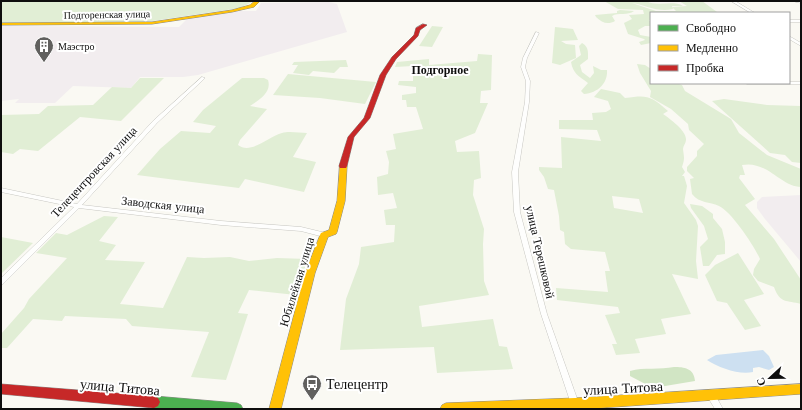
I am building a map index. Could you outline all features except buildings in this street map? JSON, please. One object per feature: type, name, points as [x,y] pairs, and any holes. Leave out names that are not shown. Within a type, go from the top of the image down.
[{"type":"street","name":"Подгоренская улица","points":[[1,24],[152,24],[232,11],[252,6],[258,1]]},
{"type":"street","points":[[733,1],[750,12]]},
{"type":"street","points":[[797,1],[801,2]]},
{"type":"street","points":[[790,21],[801,21]]},
{"type":"street","name":"Юбилейная улица","points":[[275,409],[310,273],[324,235],[333,232],[341,201],[342,170],[351,137],[367,118],[383,75],[394,58],[416,35],[418,29],[425,24]]},
{"type":"street","name":"улица Терешковой","points":[[537,33],[525,58],[523,67],[528,81],[527,102],[515,172],[518,212],[542,308],[575,404]]},
{"type":"street","points":[[790,38],[801,45]]},
{"type":"street","name":"Телецентровская улица","points":[[1,282],[78,206],[155,122],[202,78]]},
{"type":"street","points":[[790,83],[801,83]]},
{"type":"street","name":"Заводская улица","points":[[1,190],[78,206],[220,223],[301,230],[324,235]]},
{"type":"street","name":"улица Титова","points":[[1,389],[237,409]]},
{"type":"street","name":"улица Титова","points":[[446,409],[575,404],[801,389]]},
{"type":"street","points":[[711,396],[719,409]]},
{"type":"shaded area","points":[[329,2],[337,4],[347,32],[198,75],[183,77],[140,77],[131,88],[73,86],[55,103],[15,103],[19,99],[1,101],[1,26],[179,27],[187,19],[239,11],[256,11],[261,3]]},
{"type":"shaded area","points":[[801,195],[801,262],[765,219],[757,208],[757,202],[762,197]]},
{"type":"green space","points":[[1,1],[254,1],[240,8],[146,22],[1,23]]},
{"type":"green space","points":[[604,1],[646,1],[650,3],[679,4],[683,6],[672,7],[687,6],[679,1],[702,1],[717,12],[650,12],[650,26],[645,26],[638,30],[640,35],[650,37],[650,43],[641,45],[639,42],[645,40],[628,34],[624,23],[632,19],[629,15],[644,14],[643,10],[618,9]],"holes":[[[632,3],[662,10],[673,9],[672,8],[676,11],[656,11]]]},
{"type":"green space","points":[[617,11],[634,11],[612,16],[615,21],[610,23],[603,22],[595,15],[617,13]]},
{"type":"green space","points":[[432,26],[443,27],[432,47],[419,46]]},
{"type":"green space","points":[[555,27],[573,29],[578,40],[561,41],[566,44],[575,45],[576,58],[560,65],[552,63]]},
{"type":"green space","points":[[582,43],[588,50],[588,59],[580,65],[582,72],[590,78],[594,73],[593,66],[601,70],[607,70],[604,83],[594,92],[584,94],[581,91],[588,83],[575,72],[571,62],[581,55],[579,46]]},
{"type":"green space","points":[[478,54],[492,55],[491,90],[481,91],[480,103],[488,103],[475,133],[455,141],[457,152],[479,151],[481,178],[474,180],[473,195],[484,229],[484,281],[489,295],[419,306],[422,327],[493,319],[499,346],[507,347],[513,369],[437,373],[434,347],[340,350],[346,299],[359,264],[361,247],[394,242],[395,225],[386,225],[384,210],[397,208],[393,193],[378,195],[377,177],[388,174],[389,162],[386,151],[396,149],[393,134],[423,129],[416,107],[407,107],[406,100],[402,100],[402,95],[416,93],[416,87],[398,85],[399,81],[413,81],[413,66],[395,67],[397,62],[429,59],[429,65],[477,61]]},
{"type":"green space","points":[[346,60],[348,67],[340,67],[334,73],[313,71],[309,75],[293,73],[298,65],[292,65],[294,62]]},
{"type":"green space","points":[[637,64],[645,65],[650,68],[650,84],[682,85],[685,91],[731,119],[739,133],[767,155],[801,169],[801,187],[787,183],[759,166],[742,165],[745,175],[740,175],[739,178],[755,199],[745,205],[774,239],[801,280],[801,304],[781,299],[774,287],[758,281],[753,275],[754,269],[760,259],[742,230],[724,209],[715,204],[698,199],[692,194],[690,179],[694,178],[687,171],[687,167],[697,156],[697,151],[704,144],[689,130],[688,124],[671,109],[650,97],[651,91],[640,73]]},
{"type":"green space","points":[[288,74],[376,82],[365,104],[320,98],[273,95]]},
{"type":"green space","points":[[140,78],[164,78],[121,121],[80,117],[38,151],[20,149],[13,154],[1,152],[1,115],[39,114],[48,106],[93,105],[112,87],[131,88]]},
{"type":"green space","points":[[242,78],[264,78],[268,80],[269,84],[264,95],[250,106],[267,109],[240,140],[238,145],[249,148],[285,132],[307,133],[293,157],[316,162],[304,192],[245,179],[239,188],[137,175],[160,149],[181,131],[210,133],[216,126],[193,122],[203,110]]},
{"type":"green space","points":[[601,89],[620,93],[625,98],[648,97],[668,111],[663,114],[678,126],[686,137],[683,148],[684,160],[682,167],[685,172],[682,176],[684,176],[687,186],[684,203],[696,220],[698,226],[696,261],[698,279],[672,274],[691,314],[661,319],[666,334],[635,339],[640,353],[616,355],[612,344],[617,344],[605,315],[620,313],[618,307],[557,300],[556,288],[608,292],[605,271],[610,271],[605,252],[571,249],[565,244],[564,232],[560,230],[554,190],[548,189],[544,177],[539,170],[539,167],[562,168],[561,137],[601,141],[597,130],[559,129],[559,120],[593,120],[592,113],[606,112],[611,109],[608,101],[594,97]],"holes":[[[612,196],[639,199],[643,213],[614,208]]]},
{"type":"green space","points":[[724,99],[767,105],[801,106],[801,163],[792,162],[785,155],[770,153],[712,101]]},
{"type":"green space","points":[[690,204],[702,206],[713,214],[713,218],[722,229],[725,242],[725,254],[717,255],[709,266],[703,266],[700,247],[708,239],[704,226],[691,208]]},
{"type":"green space","points":[[104,216],[118,217],[99,241],[116,245],[105,260],[145,262],[120,304],[163,308],[187,257],[230,257],[249,261],[277,258],[308,259],[296,295],[249,290],[238,313],[248,314],[226,380],[191,377],[209,332],[132,326],[126,319],[65,316],[62,321],[33,319],[7,348],[1,348],[1,334],[24,308],[29,299],[67,258],[36,253],[56,233],[67,235]]},
{"type":"green space","points":[[1,237],[33,243],[1,274]]},
{"type":"green space","points":[[738,253],[764,294],[744,300],[761,326],[745,330],[727,303],[717,301],[705,275],[715,265]]},
{"type":"green space","points":[[681,367],[691,371],[695,381],[653,388],[630,376],[630,371]]},
{"type":"water","points":[[763,350],[769,356],[774,367],[769,370],[759,367],[753,368],[753,372],[735,372],[717,366],[707,360],[716,355]]},
{"type":"traffic: fast","points":[[154,402],[237,409]]},
{"type":"traffic: slow","points":[[1,24],[152,23],[232,11],[252,6],[258,1]]},
{"type":"traffic: slow","points":[[275,409],[310,273],[324,235],[333,232],[341,201],[343,166]]},
{"type":"traffic: slow","points":[[446,409],[575,404],[801,389]]},
{"type":"traffic: jam","points":[[343,166],[351,137],[367,118],[383,75],[394,58],[416,35],[418,29],[425,25]]},
{"type":"traffic: jam","points":[[1,389],[154,402]]},
{"type":"place","name":"Маэстро","points":[[44,63]]},
{"type":"place","name":"Телецентр","points":[[312,401]]},
{"type":"district","name":"Подгорное","points":[[440,70]]}]
